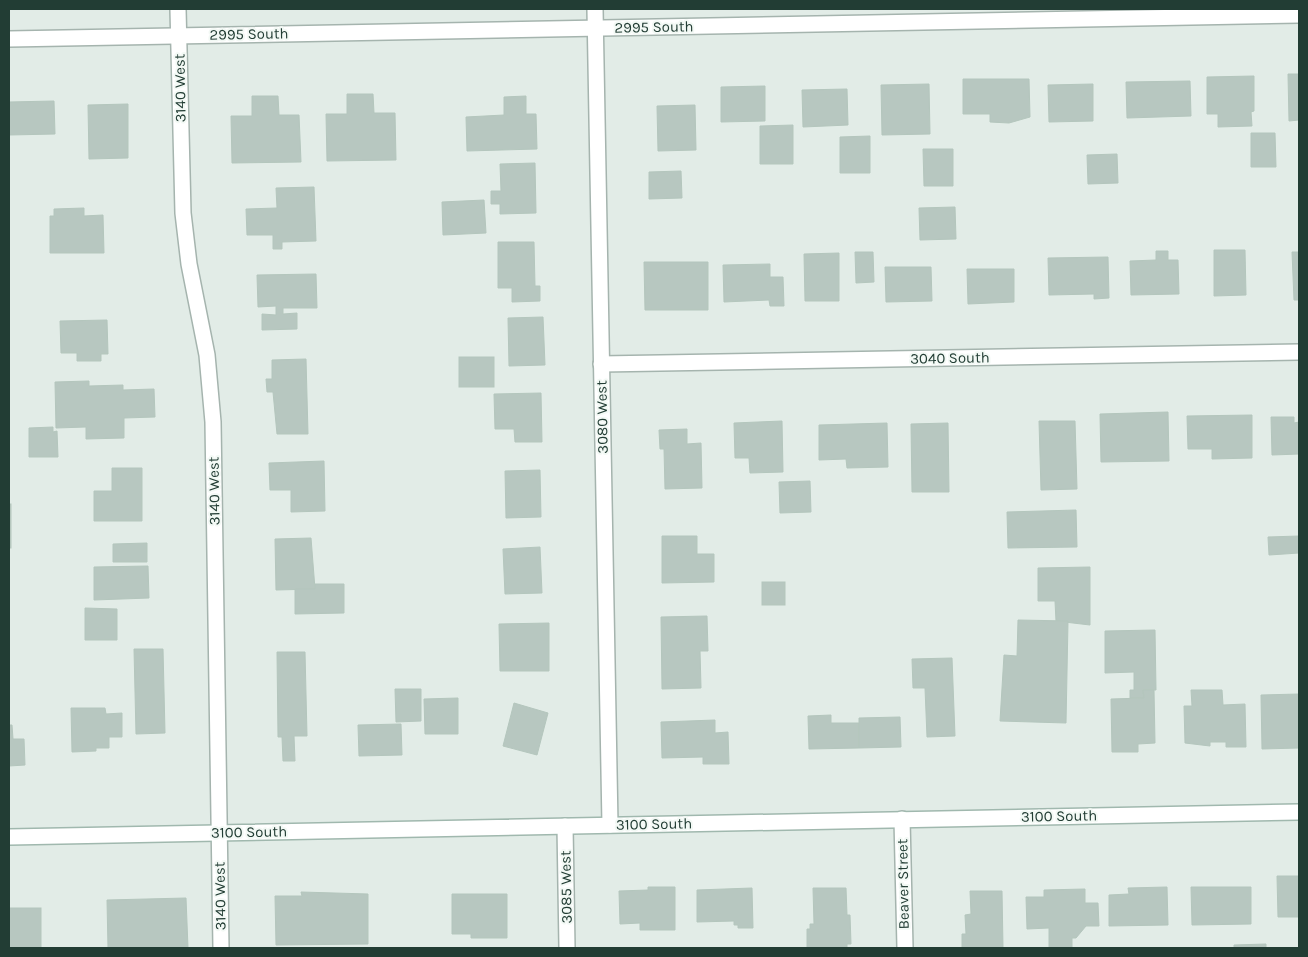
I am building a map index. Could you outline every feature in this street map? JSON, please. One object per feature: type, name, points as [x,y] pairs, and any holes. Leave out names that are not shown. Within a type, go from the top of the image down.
[{"type":"street","name":"3140 West","points":[[178,9],[182,213],[189,264],[207,355],[213,422],[221,948]]},
{"type":"street","name":"3080 West","points":[[595,9],[610,825]]},
{"type":"street","name":"2995 South","points":[[9,39],[1299,15]]},
{"type":"street","name":"3040 South","points":[[601,364],[1299,352]]},
{"type":"street","name":"3100 South","points":[[9,837],[1299,812]]},
{"type":"street","name":"Beaver Street","points":[[902,820],[905,948]]},
{"type":"street","name":"3085 West","points":[[565,826],[567,948]]},
{"type":"building","points":[[1288,74],[1299,74],[1299,120],[1289,121]]},
{"type":"building","points":[[1254,76],[1254,111],[1251,112],[1252,126],[1218,127],[1218,114],[1207,114],[1207,77]]},
{"type":"building","points":[[963,79],[1029,79],[1030,117],[1009,123],[990,122],[990,114],[963,114]]},
{"type":"building","points":[[1190,81],[1191,116],[1127,118],[1126,82]]},
{"type":"building","points":[[929,84],[930,134],[882,135],[881,85]]},
{"type":"building","points":[[1093,84],[1093,121],[1049,122],[1048,85]]},
{"type":"building","points":[[765,86],[765,121],[721,122],[721,87]]},
{"type":"building","points":[[847,89],[848,125],[803,127],[802,90]]},
{"type":"building","points":[[347,94],[373,94],[374,113],[395,113],[396,160],[327,161],[326,114],[347,114]]},
{"type":"building","points":[[252,96],[278,96],[279,115],[299,115],[301,162],[232,163],[231,116],[252,116]]},
{"type":"building","points":[[526,96],[526,114],[536,114],[537,149],[467,151],[466,117],[504,115],[504,97]]},
{"type":"building","points":[[54,101],[55,134],[9,135],[9,102]]},
{"type":"building","points":[[128,104],[128,158],[89,159],[88,105]]},
{"type":"building","points":[[695,105],[696,150],[658,151],[657,106]]},
{"type":"building","points":[[793,125],[793,164],[760,164],[760,126]]},
{"type":"building","points":[[1251,133],[1275,133],[1276,167],[1251,167]]},
{"type":"building","points":[[870,136],[870,173],[840,173],[840,137]]},
{"type":"building","points":[[923,149],[953,149],[953,186],[924,186]]},
{"type":"building","points":[[1117,154],[1118,183],[1088,184],[1087,155]]},
{"type":"building","points":[[535,163],[536,213],[500,214],[500,204],[491,204],[491,191],[501,191],[500,164]]},
{"type":"building","points":[[681,171],[682,198],[649,199],[649,172]]},
{"type":"building","points":[[314,187],[316,241],[282,242],[282,249],[273,249],[273,235],[247,235],[246,209],[277,208],[276,188]]},
{"type":"building","points":[[484,200],[486,233],[443,235],[442,202]]},
{"type":"building","points":[[955,207],[956,239],[920,240],[919,208]]},
{"type":"building","points":[[84,208],[84,216],[103,215],[104,253],[50,253],[50,216],[54,216],[54,209]]},
{"type":"building","points":[[498,242],[534,242],[535,286],[540,286],[540,301],[512,302],[512,288],[498,288]]},
{"type":"building","points":[[1214,250],[1245,250],[1246,295],[1214,296]]},
{"type":"building","points":[[1156,251],[1168,251],[1168,260],[1178,260],[1179,294],[1131,295],[1130,261],[1156,260]]},
{"type":"building","points":[[855,252],[873,252],[874,282],[856,283]]},
{"type":"building","points":[[1292,252],[1299,252],[1299,300],[1294,300]]},
{"type":"building","points":[[839,253],[839,301],[805,301],[804,254]]},
{"type":"building","points":[[1108,257],[1109,298],[1094,299],[1094,294],[1049,295],[1048,258]]},
{"type":"building","points":[[644,262],[708,262],[708,310],[645,310]]},
{"type":"building","points":[[770,264],[770,277],[783,277],[784,306],[770,306],[769,300],[724,302],[723,265]]},
{"type":"building","points":[[885,267],[931,267],[932,301],[886,302]]},
{"type":"building","points":[[967,269],[1014,269],[1014,302],[968,304]]},
{"type":"building","points":[[316,274],[317,308],[283,308],[283,314],[297,313],[297,329],[262,330],[262,314],[276,315],[276,306],[258,307],[257,275]]},
{"type":"building","points":[[543,317],[545,365],[509,366],[508,318]]},
{"type":"building","points":[[107,320],[108,354],[101,354],[101,361],[77,361],[77,353],[61,353],[60,321]]},
{"type":"building","points":[[459,357],[494,357],[494,387],[459,387]]},
{"type":"building","points":[[306,359],[308,434],[277,434],[273,392],[267,392],[266,379],[272,379],[272,360]]},
{"type":"building","points":[[89,381],[89,386],[123,385],[123,390],[154,389],[155,417],[124,418],[124,438],[86,439],[86,427],[56,428],[55,382]]},
{"type":"building","points":[[541,393],[542,442],[515,442],[514,429],[495,429],[494,394]]},
{"type":"building","points":[[1168,412],[1169,461],[1101,462],[1100,414]]},
{"type":"building","points":[[1252,415],[1252,458],[1212,459],[1212,449],[1188,449],[1187,416]]},
{"type":"building","points":[[1271,417],[1294,417],[1294,423],[1299,422],[1299,454],[1272,455]]},
{"type":"building","points":[[782,421],[783,472],[750,473],[749,458],[735,458],[734,423]]},
{"type":"building","points":[[1039,421],[1075,421],[1077,489],[1041,490]]},
{"type":"building","points":[[887,423],[888,467],[847,468],[846,459],[819,460],[819,425]]},
{"type":"building","points":[[948,423],[949,492],[912,492],[911,424]]},
{"type":"building","points":[[53,427],[53,432],[57,431],[58,457],[29,457],[29,428]]},
{"type":"building","points":[[687,429],[687,444],[701,443],[702,488],[665,489],[664,449],[660,449],[659,430]]},
{"type":"building","points":[[324,461],[325,511],[291,512],[291,490],[270,490],[269,463]]},
{"type":"building","points":[[112,468],[142,468],[142,521],[94,521],[94,491],[112,491]]},
{"type":"building","points":[[540,470],[541,517],[506,518],[505,471]]},
{"type":"building","points":[[810,481],[811,512],[780,513],[779,482]]},
{"type":"building","points":[[9,504],[11,504],[11,548],[9,548]]},
{"type":"building","points":[[1076,510],[1077,547],[1008,548],[1007,512]]},
{"type":"building","points":[[662,536],[697,536],[697,554],[714,554],[714,582],[662,583]]},
{"type":"building","points":[[1299,536],[1299,553],[1269,555],[1268,537]]},
{"type":"building","points":[[311,538],[315,589],[276,590],[275,539]]},
{"type":"building","points":[[147,543],[147,562],[113,562],[113,544]]},
{"type":"building","points":[[540,547],[542,593],[505,594],[503,549]]},
{"type":"building","points":[[148,566],[149,598],[94,600],[94,567]]},
{"type":"building","points":[[1090,567],[1090,625],[1056,621],[1055,601],[1038,601],[1038,568]]},
{"type":"building","points":[[762,582],[785,582],[785,605],[762,605]]},
{"type":"building","points":[[315,584],[344,584],[344,613],[295,614],[295,589],[315,589]]},
{"type":"building","points":[[85,608],[117,609],[117,640],[85,640]]},
{"type":"building","points":[[707,616],[708,651],[700,651],[701,688],[662,689],[661,617]]},
{"type":"building","points":[[1018,620],[1068,621],[1066,723],[1000,721],[1004,655],[1017,656]]},
{"type":"building","points":[[549,623],[549,671],[500,671],[499,624]]},
{"type":"building","points":[[1155,630],[1156,690],[1143,690],[1144,698],[1130,698],[1130,690],[1134,690],[1134,672],[1105,673],[1105,631]]},
{"type":"building","points":[[134,649],[163,649],[165,733],[136,734]]},
{"type":"building","points":[[277,652],[305,652],[307,736],[294,736],[295,761],[283,761],[282,737],[278,737]]},
{"type":"building","points":[[952,658],[955,736],[927,737],[925,688],[913,688],[912,659]]},
{"type":"building","points":[[395,689],[421,689],[421,721],[396,722]]},
{"type":"building","points":[[1143,690],[1154,690],[1155,743],[1138,744],[1138,752],[1112,752],[1111,699],[1144,698]]},
{"type":"building","points":[[1191,690],[1222,690],[1223,705],[1245,704],[1246,747],[1226,747],[1226,742],[1210,742],[1210,746],[1185,743],[1184,706],[1192,706]]},
{"type":"building","points":[[1299,694],[1299,748],[1262,749],[1261,695]]},
{"type":"building","points":[[458,698],[458,734],[425,734],[424,699]]},
{"type":"building","points":[[514,703],[548,713],[537,755],[503,746]]},
{"type":"building","points":[[71,708],[105,708],[106,714],[122,713],[122,737],[109,737],[109,748],[96,748],[96,751],[72,752]]},
{"type":"building","points":[[831,715],[831,723],[859,723],[859,748],[809,749],[808,716]]},
{"type":"building","points":[[900,717],[901,747],[859,748],[859,718]]},
{"type":"building","points":[[715,720],[715,733],[728,732],[729,764],[703,764],[703,757],[662,758],[661,722]]},
{"type":"building","points":[[401,724],[402,755],[359,756],[358,725]]},
{"type":"building","points":[[9,725],[12,725],[13,739],[24,739],[25,765],[9,766]]},
{"type":"building","points":[[1277,876],[1299,876],[1299,917],[1278,917]]},
{"type":"building","points":[[648,887],[675,887],[675,930],[640,930],[640,923],[620,924],[619,891],[648,890]]},
{"type":"building","points":[[1167,887],[1168,925],[1109,926],[1109,895],[1129,894],[1128,888]]},
{"type":"building","points":[[1191,887],[1251,887],[1251,924],[1192,925]]},
{"type":"building","points":[[752,888],[753,928],[738,928],[738,925],[734,925],[734,921],[697,922],[697,890]]},
{"type":"building","points":[[813,888],[846,888],[847,915],[850,915],[851,944],[847,944],[847,948],[807,948],[807,929],[810,929],[810,924],[814,924]]},
{"type":"building","points":[[1085,889],[1085,903],[1098,903],[1099,926],[1086,926],[1076,938],[1072,938],[1072,948],[1049,948],[1049,928],[1027,929],[1026,897],[1044,897],[1044,890]]},
{"type":"building","points":[[970,891],[1002,891],[1003,948],[962,948],[962,934],[966,934],[965,915],[971,914]]},
{"type":"building","points":[[301,892],[368,894],[368,944],[276,945],[275,896],[302,896]]},
{"type":"building","points":[[452,894],[507,894],[507,938],[471,938],[471,934],[452,934]]},
{"type":"building","points":[[186,898],[188,948],[108,948],[107,900]]},
{"type":"building","points":[[9,908],[41,908],[41,948],[9,948]]},
{"type":"building","points":[[1266,944],[1266,948],[1234,948],[1234,945]]}]
